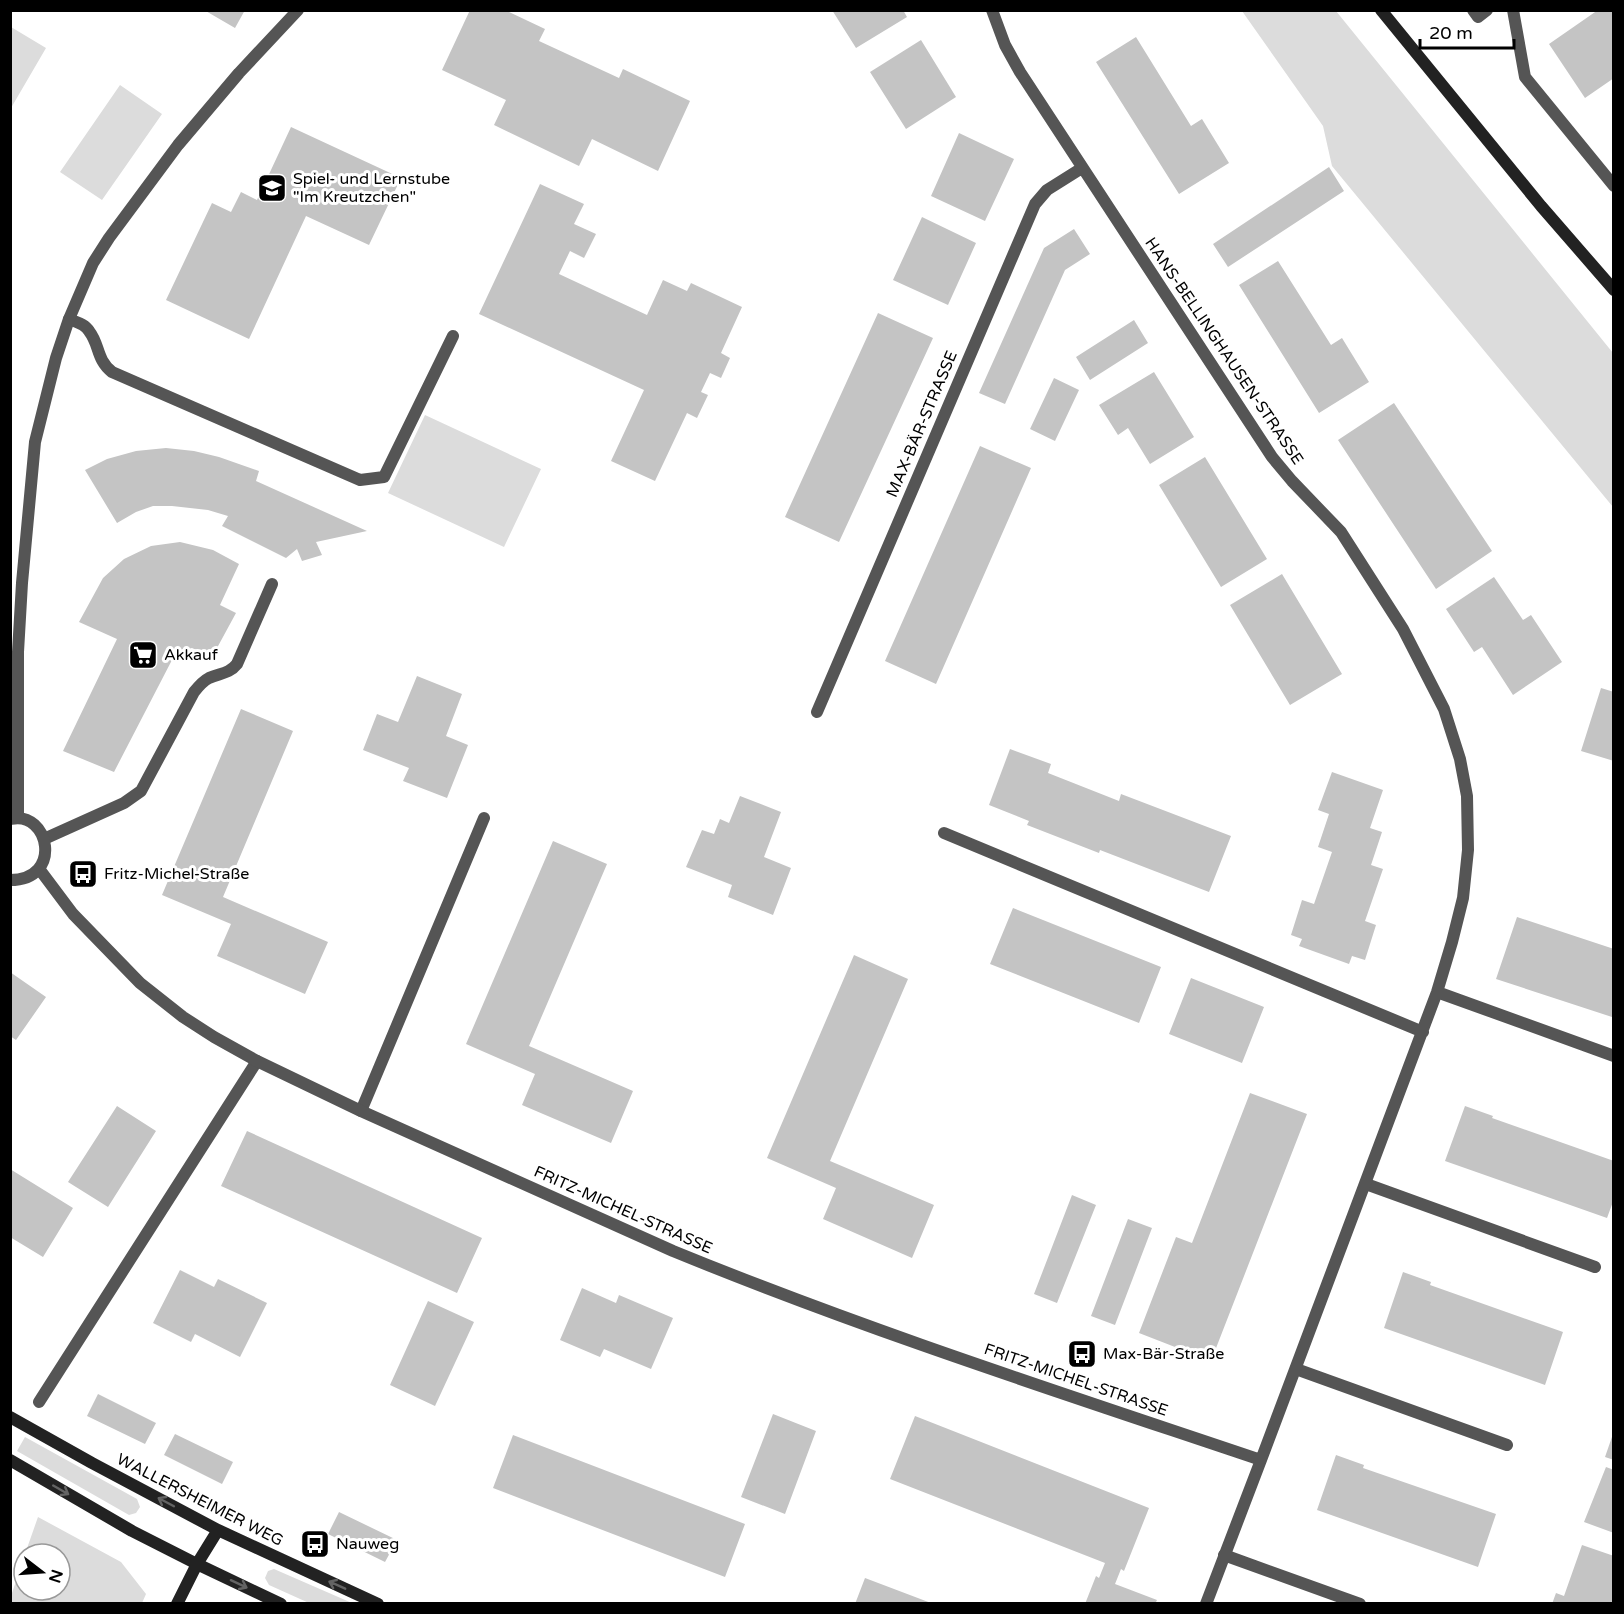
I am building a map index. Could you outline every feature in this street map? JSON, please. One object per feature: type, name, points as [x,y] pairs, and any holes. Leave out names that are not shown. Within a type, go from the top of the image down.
[{"type":"street","points":[[10,880],[28,877],[40,870],[45,855],[44,839],[36,824],[14,818],[22,583],[36,442],[56,358],[82,287],[93,263],[109,238],[178,145],[239,73],[298,10]]},
{"type":"street","name":"HANS-BELLINGHAUSEN-STRASSE","points":[[992,10],[1005,45],[1020,72],[1272,457],[1341,532],[1403,629],[1444,710],[1460,759],[1467,796],[1468,850],[1463,898],[1437,992],[1206,1604]]},
{"type":"street","points":[[1381,10],[1541,206],[1614,290]]},
{"type":"street","points":[[1473,10],[1478,17],[1487,10]]},
{"type":"street","points":[[1513,10],[1526,77],[1614,186]]},
{"type":"street","name":"MAX-BÄR-STRASSE","points":[[818,712],[1035,204],[1047,190],[1082,168]]},
{"type":"street","points":[[69,319],[90,331],[102,361],[112,372],[360,480],[384,477],[453,336]]},
{"type":"street","points":[[44,839],[124,803],[141,791],[194,692],[202,683],[232,671],[237,664],[272,584]]},
{"type":"street","points":[[361,1111],[484,818]]},
{"type":"street","points":[[944,833],[1423,1032]]},
{"type":"street","name":"FRITZ-MICHEL-STRASSE","points":[[40,870],[73,914],[140,983],[206,1032],[257,1061],[361,1111],[714,1268],[962,1358],[1261,1460]]},
{"type":"street","points":[[1437,992],[1614,1056]]},
{"type":"street","points":[[39,1402],[257,1061]]},
{"type":"street","points":[[1366,1184],[1596,1267]]},
{"type":"street","points":[[1296,1369],[1508,1444]]},
{"type":"street","name":"WALLERSHEIMER WEG","points":[[10,1417],[218,1530],[378,1604]]},
{"type":"street","points":[[10,1460],[132,1531],[281,1604]]},
{"type":"street","points":[[177,1604],[196,1564],[218,1530]]},
{"type":"street","points":[[1224,1555],[1360,1604]]},
{"type":"shaded area","points":[[1242,11],[1336,11],[1613,353],[1613,507],[1332,166],[1323,126]]},
{"type":"shaded area","points":[[11,27],[46,48],[11,108]]},
{"type":"shaded area","points":[[120,85],[162,114],[102,200],[60,172]]},
{"type":"shaded area","points":[[425,415],[541,469],[504,547],[388,493]]},
{"type":"shaded area","points":[[25,1437],[137,1499],[140,1507],[136,1513],[129,1515],[17,1451]]},
{"type":"shaded area","points":[[38,1517],[121,1562],[146,1594],[142,1603],[11,1603],[12,1593],[12,1602],[72,1602],[72,1542],[29,1542]]},
{"type":"shaded area","points":[[274,1569],[352,1603],[309,1603],[269,1585],[265,1578],[268,1571]]},
{"type":"building","points":[[204,10],[245,10],[235,28]]},
{"type":"building","points":[[470,10],[505,10],[545,29],[539,41],[619,78],[623,69],[690,101],[658,171],[592,139],[579,166],[494,125],[506,100],[442,70]]},
{"type":"building","points":[[832,10],[903,10],[907,17],[856,48]]},
{"type":"building","points":[[1598,10],[1614,10],[1614,78],[1585,98],[1549,44]]},
{"type":"building","points":[[1136,37],[1191,126],[1202,119],[1229,163],[1179,194],[1096,62]]},
{"type":"building","points":[[921,40],[956,97],[906,129],[870,72]]},
{"type":"building","points":[[291,127],[401,178],[369,245],[306,216],[249,339],[166,300],[212,203],[231,212],[241,192],[257,200]]},
{"type":"building","points":[[959,133],[1014,159],[985,221],[931,196]]},
{"type":"building","points":[[1329,167],[1344,191],[1228,267],[1213,244]]},
{"type":"building","points":[[540,184],[584,204],[574,224],[596,234],[584,258],[570,251],[559,274],[647,315],[663,280],[687,291],[691,283],[742,307],[721,353],[730,358],[721,378],[710,373],[701,392],[708,395],[697,418],[687,413],[655,481],[611,461],[644,390],[479,314]]},
{"type":"building","points":[[922,217],[976,243],[948,305],[893,280]]},
{"type":"building","points":[[1074,229],[1090,254],[1065,270],[1005,404],[979,393],[1044,248]]},
{"type":"building","points":[[1278,261],[1331,345],[1342,338],[1369,382],[1319,413],[1239,285]]},
{"type":"building","points":[[878,313],[933,338],[839,542],[785,517]]},
{"type":"building","points":[[1134,320],[1148,343],[1090,380],[1076,357]]},
{"type":"building","points":[[1154,372],[1194,437],[1150,464],[1128,428],[1118,435],[1099,405]]},
{"type":"building","points":[[1054,378],[1079,390],[1055,441],[1030,429]]},
{"type":"building","points":[[1394,403],[1492,551],[1436,589],[1338,440]]},
{"type":"building","points":[[980,446],[1031,468],[936,684],[885,661]]},
{"type":"building","points":[[166,448],[219,457],[259,471],[256,481],[367,531],[316,542],[322,555],[302,561],[297,549],[286,558],[222,526],[228,516],[208,510],[153,506],[136,512],[117,523],[85,470],[107,459],[136,451]]},
{"type":"building","points":[[1205,457],[1267,559],[1221,587],[1159,485]]},
{"type":"building","name":"Akkauf","points":[[180,542],[213,550],[239,564],[220,605],[236,613],[211,659],[192,648],[183,650],[173,658],[114,772],[63,751],[117,639],[79,622],[103,578],[124,559],[151,546]]},
{"type":"building","points":[[1282,574],[1342,674],[1290,705],[1230,605]]},
{"type":"building","points":[[1494,577],[1523,620],[1531,615],[1562,662],[1513,695],[1482,647],[1474,652],[1446,609]]},
{"type":"building","points":[[417,676],[462,694],[446,736],[468,745],[447,798],[403,781],[409,768],[363,750],[377,714],[398,722]]},
{"type":"building","points":[[1601,688],[1614,692],[1614,761],[1581,751]]},
{"type":"building","points":[[241,709],[293,731],[223,897],[328,942],[305,994],[217,956],[231,924],[162,895]]},
{"type":"building","points":[[1010,749],[1051,764],[1048,773],[1119,801],[1121,794],[1231,836],[1209,892],[1027,825],[1029,821],[989,805]]},
{"type":"building","points":[[1332,772],[1383,790],[1370,828],[1382,832],[1371,865],[1383,869],[1365,921],[1376,925],[1365,960],[1352,956],[1349,964],[1299,946],[1302,939],[1291,935],[1302,900],[1314,904],[1332,852],[1318,847],[1329,814],[1318,810]]},
{"type":"building","points":[[740,796],[781,812],[764,857],[791,868],[773,915],[728,897],[732,885],[686,867],[702,830],[714,834],[720,819],[729,823]]},
{"type":"building","points":[[553,841],[607,864],[529,1046],[633,1091],[611,1143],[522,1105],[535,1074],[466,1044]]},
{"type":"building","points":[[1013,908],[1161,967],[1139,1023],[990,964]]},
{"type":"building","points":[[1517,917],[1614,949],[1612,1017],[1496,979]]},
{"type":"building","points":[[854,955],[908,979],[830,1161],[934,1205],[912,1258],[823,1219],[836,1188],[767,1158]]},
{"type":"building","points":[[10,972],[46,997],[16,1040],[10,1036]]},
{"type":"building","points":[[1191,978],[1264,1007],[1242,1063],[1169,1034]]},
{"type":"building","points":[[1250,1093],[1307,1114],[1211,1361],[1139,1333],[1176,1237],[1192,1243]]},
{"type":"building","points":[[117,1106],[156,1131],[108,1207],[68,1182]]},
{"type":"building","points":[[1465,1106],[1493,1116],[1492,1118],[1614,1161],[1614,1199],[1607,1218],[1445,1161]]},
{"type":"building","points":[[247,1131],[482,1238],[457,1293],[221,1186]]},
{"type":"building","points":[[10,1169],[73,1208],[43,1257],[10,1237]]},
{"type":"building","points":[[1072,1195],[1096,1205],[1057,1303],[1034,1294]]},
{"type":"building","points":[[1128,1219],[1152,1228],[1115,1325],[1091,1316]]},
{"type":"building","points":[[180,1270],[214,1287],[218,1279],[267,1303],[240,1357],[195,1334],[191,1342],[153,1323]]},
{"type":"building","points":[[1403,1272],[1431,1282],[1430,1285],[1563,1332],[1545,1385],[1384,1328]]},
{"type":"building","points":[[582,1288],[616,1303],[619,1295],[673,1318],[651,1369],[604,1349],[600,1357],[560,1340]]},
{"type":"building","points":[[428,1301],[474,1322],[435,1406],[390,1385]]},
{"type":"building","points":[[98,1394],[156,1423],[145,1444],[87,1416]]},
{"type":"building","points":[[773,1414],[816,1431],[785,1514],[741,1497]]},
{"type":"building","points":[[915,1416],[1149,1508],[1124,1571],[1121,1569],[1115,1584],[1157,1600],[1155,1604],[1085,1604],[1096,1576],[1099,1578],[1105,1563],[890,1479]]},
{"type":"building","points":[[175,1434],[233,1462],[222,1484],[164,1455]]},
{"type":"building","points":[[1614,1434],[1614,1460],[1605,1457]]},
{"type":"building","points":[[513,1435],[745,1524],[725,1577],[493,1488]]},
{"type":"building","points":[[1336,1455],[1364,1465],[1363,1468],[1496,1514],[1478,1567],[1317,1510]]},
{"type":"building","points":[[1606,1467],[1614,1470],[1614,1533],[1584,1522]]},
{"type":"building","points":[[339,1512],[397,1540],[385,1562],[328,1534]]},
{"type":"building","points":[[1582,1545],[1614,1556],[1614,1604],[1552,1604],[1556,1593],[1564,1596]]},
{"type":"building","points":[[865,1578],[931,1603],[931,1604],[855,1604]]},
{"type":"place","name":"Spiel- und Lernstube \"Im Kreutzchen\"","points":[[272,188]]},
{"type":"place","name":"Akkauf","points":[[143,655]]},
{"type":"place","name":"Fritz-Michel-Straße","points":[[83,874]]},
{"type":"place","name":"Max-Bär-Straße","points":[[1082,1354]]},
{"type":"place","name":"Nauweg","points":[[315,1544]]}]
